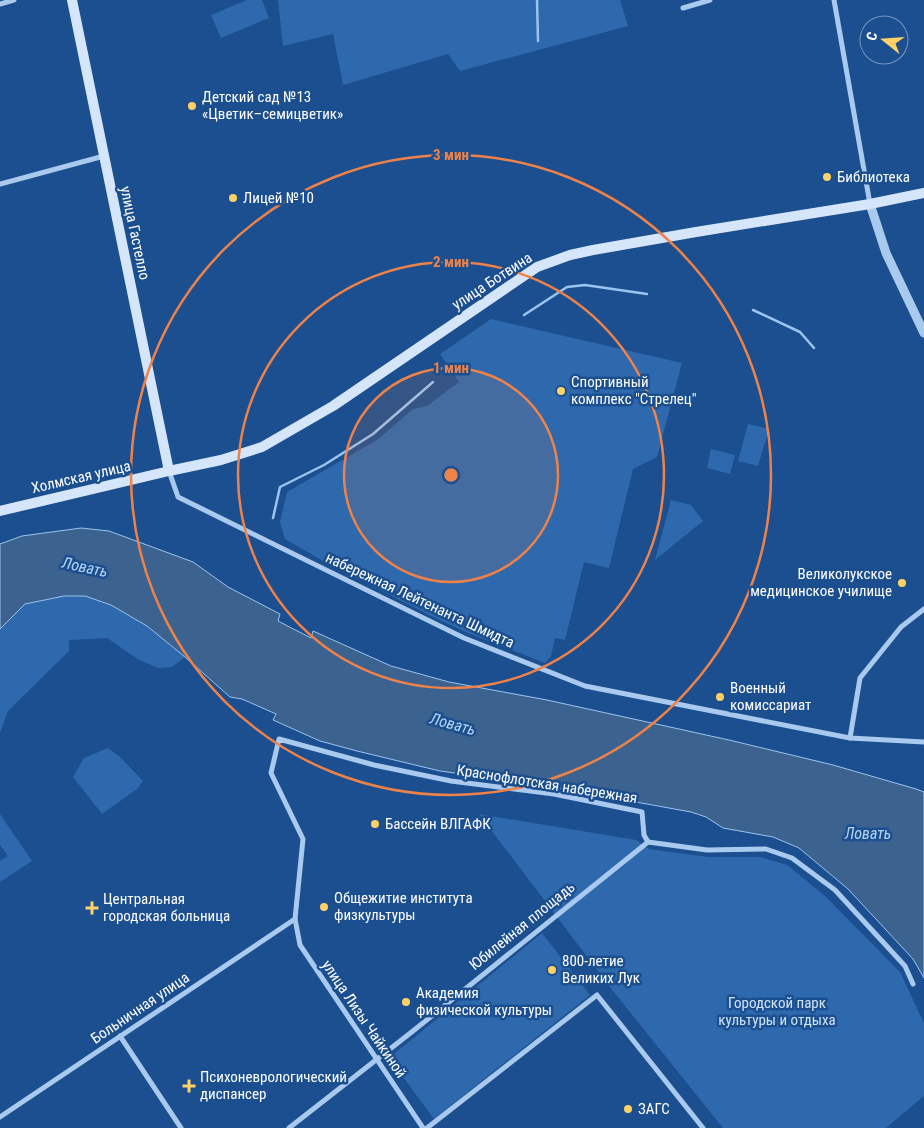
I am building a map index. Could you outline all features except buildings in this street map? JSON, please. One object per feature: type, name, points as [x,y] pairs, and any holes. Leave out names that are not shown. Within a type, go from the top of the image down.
[{"type":"main road","name":"улица Гастелло","points":[[72,0],[169,472]]},
{"type":"main road","name":"улица Ботвина","points":[[169,472],[221,460],[262,447],[333,406],[537,267],[570,255],[594,250],[870,204],[924,193]]},
{"type":"main road","name":"Холмская улица","points":[[0,511],[169,472]]},
{"type":"street","points":[[0,4],[14,0]]},
{"type":"street","points":[[682,8],[710,0]]},
{"type":"street","points":[[834,0],[870,204],[886,253],[924,333]]},
{"type":"street","points":[[0,184],[104,156]]},
{"type":"street","name":"набережная Лейтенанта Шмидта","points":[[169,472],[178,497],[464,638],[585,686],[850,738],[924,742]]},
{"type":"street","points":[[850,738],[860,678],[900,627],[924,609]]},
{"type":"street","name":"Краснофлотская набережная","points":[[279,739],[374,765],[451,781],[554,794],[642,812],[644,835],[648,842]]},
{"type":"street","name":"улица Лизы Чайкиной","points":[[279,739],[271,773],[303,839],[295,919],[300,945],[423,1128]]},
{"type":"street","points":[[648,842],[707,850],[766,849],[792,858],[835,890],[905,966],[913,984]]},
{"type":"street","name":"Юбилейная площадь","points":[[289,1128],[648,842]]},
{"type":"street","name":"Больничная улица","points":[[0,1117],[295,919]]},
{"type":"street","points":[[427,1128],[598,995],[703,1128]]},
{"type":"street","points":[[120,1036],[181,1128]]},
{"type":"green space","points":[[247,0],[262,0],[269,18],[221,38],[211,15]]},
{"type":"green space","points":[[278,0],[620,0],[628,26],[460,71],[448,54],[343,85],[333,34],[283,46]]},
{"type":"green space","points":[[491,319],[682,363],[657,457],[633,469],[609,568],[584,562],[565,640],[555,638],[551,656],[545,663],[468,633],[431,616],[323,561],[285,539],[280,522],[287,492],[377,440],[413,409],[427,406],[459,382],[440,354]]},
{"type":"green space","points":[[748,424],[769,429],[758,466],[738,461]]},
{"type":"green space","points":[[711,449],[735,455],[730,474],[707,468]]},
{"type":"green space","points":[[671,500],[691,505],[703,521],[655,560]]},
{"type":"green space","points":[[64,596],[85,596],[111,605],[147,626],[185,657],[172,667],[158,668],[139,660],[107,638],[69,640],[69,651],[8,711],[0,733],[0,629],[25,604]]},
{"type":"green space","points":[[108,748],[120,757],[143,781],[137,789],[102,814],[73,777],[84,758]]},
{"type":"green space","points":[[0,814],[32,861],[0,882],[0,861],[8,856],[0,845]]},
{"type":"green space","name":"Городской парк культуры и отдыха","points":[[479,814],[636,840],[649,849],[708,857],[760,857],[787,865],[824,895],[900,972],[924,1023],[924,1096],[886,1128],[723,1128],[613,991]]},
{"type":"green space","points":[[542,933],[590,995],[434,1119],[389,1058]]},
{"type":"water","name":"Ловать","points":[[81,528],[109,531],[193,562],[228,587],[280,614],[278,621],[311,638],[313,631],[391,666],[449,682],[547,700],[729,740],[833,765],[924,792],[924,978],[913,959],[848,889],[799,848],[773,837],[723,828],[706,817],[691,812],[542,785],[440,771],[320,741],[273,720],[276,714],[242,699],[230,697],[147,626],[111,605],[85,596],[64,596],[25,604],[0,629],[0,544],[22,536]]},
{"type":"waterway","points":[[537,0],[538,41]]},
{"type":"waterway","points":[[524,315],[567,287],[585,285],[647,294]]},
{"type":"waterway","points":[[753,310],[800,332],[814,348]]},
{"type":"waterway","points":[[273,518],[280,487],[324,465],[373,434],[433,382]]},
{"type":"place","name":"Детский сад №13 «Цветик–семицветик»","points":[[192,106]]},
{"type":"place","name":"Библиотека","points":[[827,177]]},
{"type":"place","name":"Лицей №10","points":[[233,198]]},
{"type":"place","name":"Спортивный комплекс \"Стрелец\"","points":[[561,391]]},
{"type":"place","name":"Великолукское медицинское училище","points":[[902,583]]},
{"type":"place","name":"Военный комиссариат","points":[[720,697]]},
{"type":"place","name":"Бассейн ВЛГАФК","points":[[375,824]]},
{"type":"place","name":"Общежитие института физкультуры","points":[[324,907]]},
{"type":"place","name":"Центральная городская больница","points":[[92,908]]},
{"type":"place","name":"800-летие Великих Лук","points":[[552,970]]},
{"type":"place","name":"Aкадемия физической культуры","points":[[406,1002]]},
{"type":"place","name":"Психоневрологический диспансер","points":[[189,1086]]},
{"type":"place","name":"ЗАГС","points":[[628,1109]]}]
